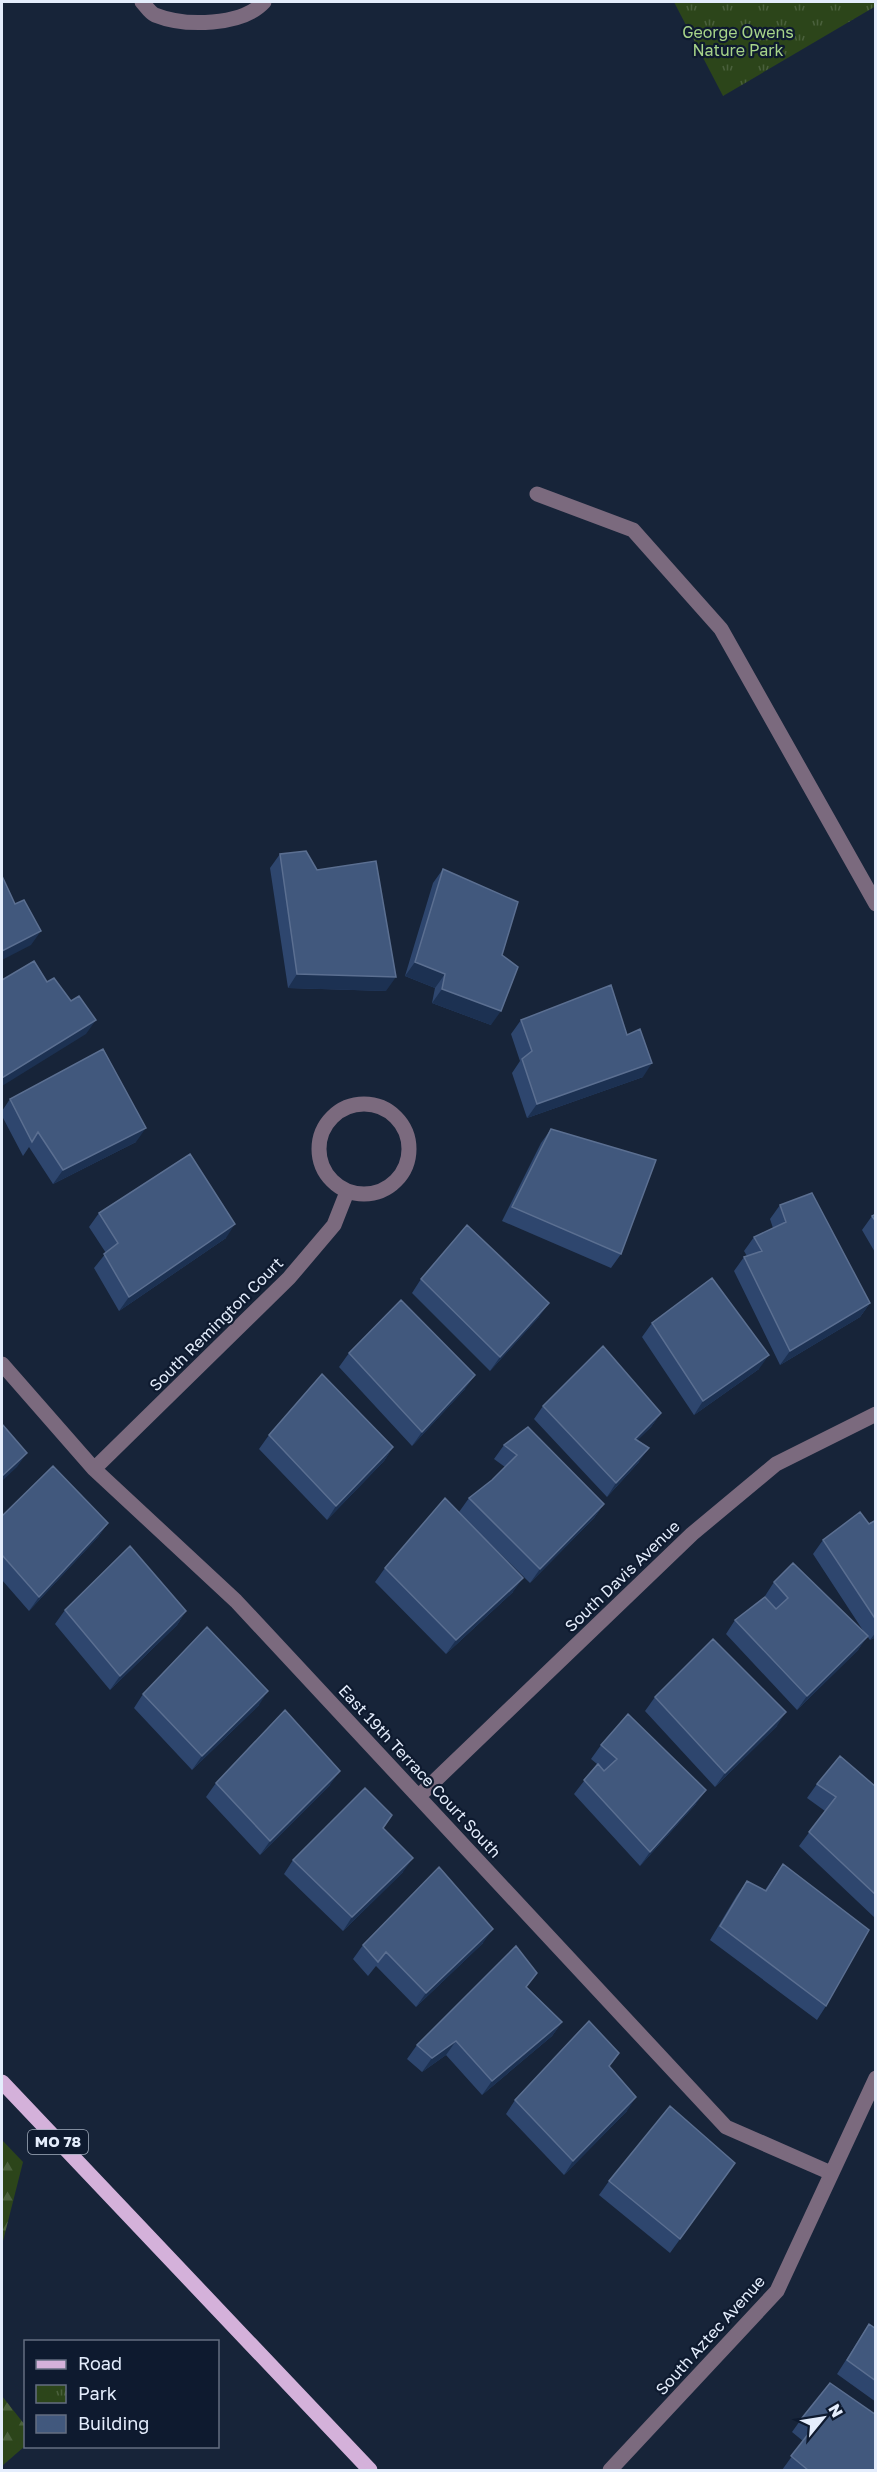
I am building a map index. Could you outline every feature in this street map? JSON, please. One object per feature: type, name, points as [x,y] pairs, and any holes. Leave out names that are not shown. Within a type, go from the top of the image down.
[{"type":"main road","name":"MO 78","points":[[2,2082],[370,2470]]},
{"type":"street","points":[[142,2],[153,14],[182,21],[224,21],[257,9],[264,2]]},
{"type":"street","points":[[537,494],[633,530],[721,630],[876,904]]},
{"type":"street","points":[[365,1104],[380,1107],[394,1115],[404,1128],[409,1143],[409,1159],[402,1174],[385,1189],[363,1195],[347,1192],[333,1183],[324,1171],[319,1156],[319,1140],[325,1125],[336,1113],[349,1106],[365,1104]]},
{"type":"street","name":"South Remington Court","points":[[94,1469],[289,1278],[334,1225],[347,1192]]},
{"type":"street","name":"East 19th Terrace Court South","points":[[2,1364],[94,1469],[236,1600],[726,2127],[831,2173]]},
{"type":"street","name":"South Davis Avenue","points":[[419,1796],[692,1534],[776,1464],[876,1414]]},
{"type":"street","name":"South Aztec Avenue","points":[[610,2470],[777,2290],[876,2078]]},
{"type":"green space","name":"George Owens Nature Park","points":[[674,2],[875,2],[876,6],[723,96]]},
{"type":"green space","points":[[2,2140],[23,2162],[2,2245]]},
{"type":"green space","points":[[2,2396],[24,2424],[24,2447],[2,2466]]},
{"type":"building","points":[[306,851],[317,870],[376,861],[396,977],[297,974],[280,854]]},
{"type":"building","points":[[443,869],[518,902],[502,955],[518,967],[501,1011],[442,989],[445,974],[415,962]]},
{"type":"building","points":[[2,876],[15,904],[24,900],[41,931],[2,951]]},
{"type":"building","points":[[34,961],[47,982],[54,978],[71,1001],[79,996],[96,1020],[2,1078],[2,980]]},
{"type":"building","points":[[611,985],[627,1035],[640,1029],[652,1063],[537,1104],[522,1059],[532,1051],[521,1020]]},
{"type":"building","points":[[103,1049],[146,1128],[63,1170],[38,1132],[32,1142],[10,1099]]},
{"type":"building","points":[[551,1129],[656,1160],[621,1254],[512,1207]]},
{"type":"building","points":[[190,1154],[235,1224],[129,1297],[104,1254],[118,1243],[99,1213]]},
{"type":"building","points":[[812,1193],[870,1303],[790,1351],[744,1257],[762,1251],[754,1237],[786,1222],[780,1205]]},
{"type":"building","points":[[467,1225],[549,1303],[500,1357],[421,1279]]},
{"type":"building","points":[[712,1278],[769,1355],[703,1401],[652,1323]]},
{"type":"building","points":[[401,1300],[475,1375],[422,1432],[349,1353]]},
{"type":"building","points":[[603,1346],[661,1413],[635,1439],[649,1448],[616,1483],[543,1406]]},
{"type":"building","points":[[322,1374],[393,1447],[336,1506],[269,1435]]},
{"type":"building","points":[[2,1424],[27,1453],[2,1476]]},
{"type":"building","points":[[528,1427],[604,1504],[540,1569],[469,1498],[492,1480],[517,1455],[504,1445]]},
{"type":"building","points":[[53,1466],[108,1523],[39,1597],[2,1555],[2,1516]]},
{"type":"building","points":[[445,1498],[523,1578],[456,1640],[385,1568]]},
{"type":"building","points":[[860,1512],[869,1524],[876,1520],[876,1620],[823,1540]]},
{"type":"building","points":[[130,1546],[186,1611],[120,1676],[65,1610]]},
{"type":"building","points":[[793,1563],[868,1636],[807,1696],[735,1620],[765,1597],[776,1609],[788,1598],[774,1582]]},
{"type":"building","points":[[207,1627],[268,1691],[202,1756],[143,1694]]},
{"type":"building","points":[[713,1639],[786,1712],[725,1773],[655,1697]]},
{"type":"building","points":[[285,1710],[340,1771],[270,1841],[216,1783]]},
{"type":"building","points":[[628,1714],[706,1790],[650,1852],[584,1780],[598,1764],[604,1771],[617,1759],[601,1745]]},
{"type":"building","points":[[840,1756],[876,1787],[876,1895],[809,1832],[836,1797],[817,1784]]},
{"type":"building","points":[[365,1788],[392,1815],[383,1828],[413,1858],[352,1917],[293,1860]]},
{"type":"building","points":[[783,1864],[869,1930],[826,2006],[720,1926],[747,1881],[766,1891]]},
{"type":"building","points":[[439,1867],[493,1929],[426,1993],[386,1952],[378,1962],[363,1945]]},
{"type":"building","points":[[516,1946],[537,1973],[526,1987],[562,2022],[492,2081],[456,2041],[432,2058],[417,2045]]},
{"type":"building","points":[[589,2021],[619,2053],[609,2066],[636,2097],[573,2161],[515,2100]]},
{"type":"building","points":[[670,2106],[735,2163],[680,2239],[609,2181]]},
{"type":"building","points":[[869,2324],[876,2329],[876,2381],[847,2360]]},
{"type":"building","points":[[830,2383],[876,2415],[876,2470],[808,2470],[791,2456],[813,2428],[802,2418]]}]
